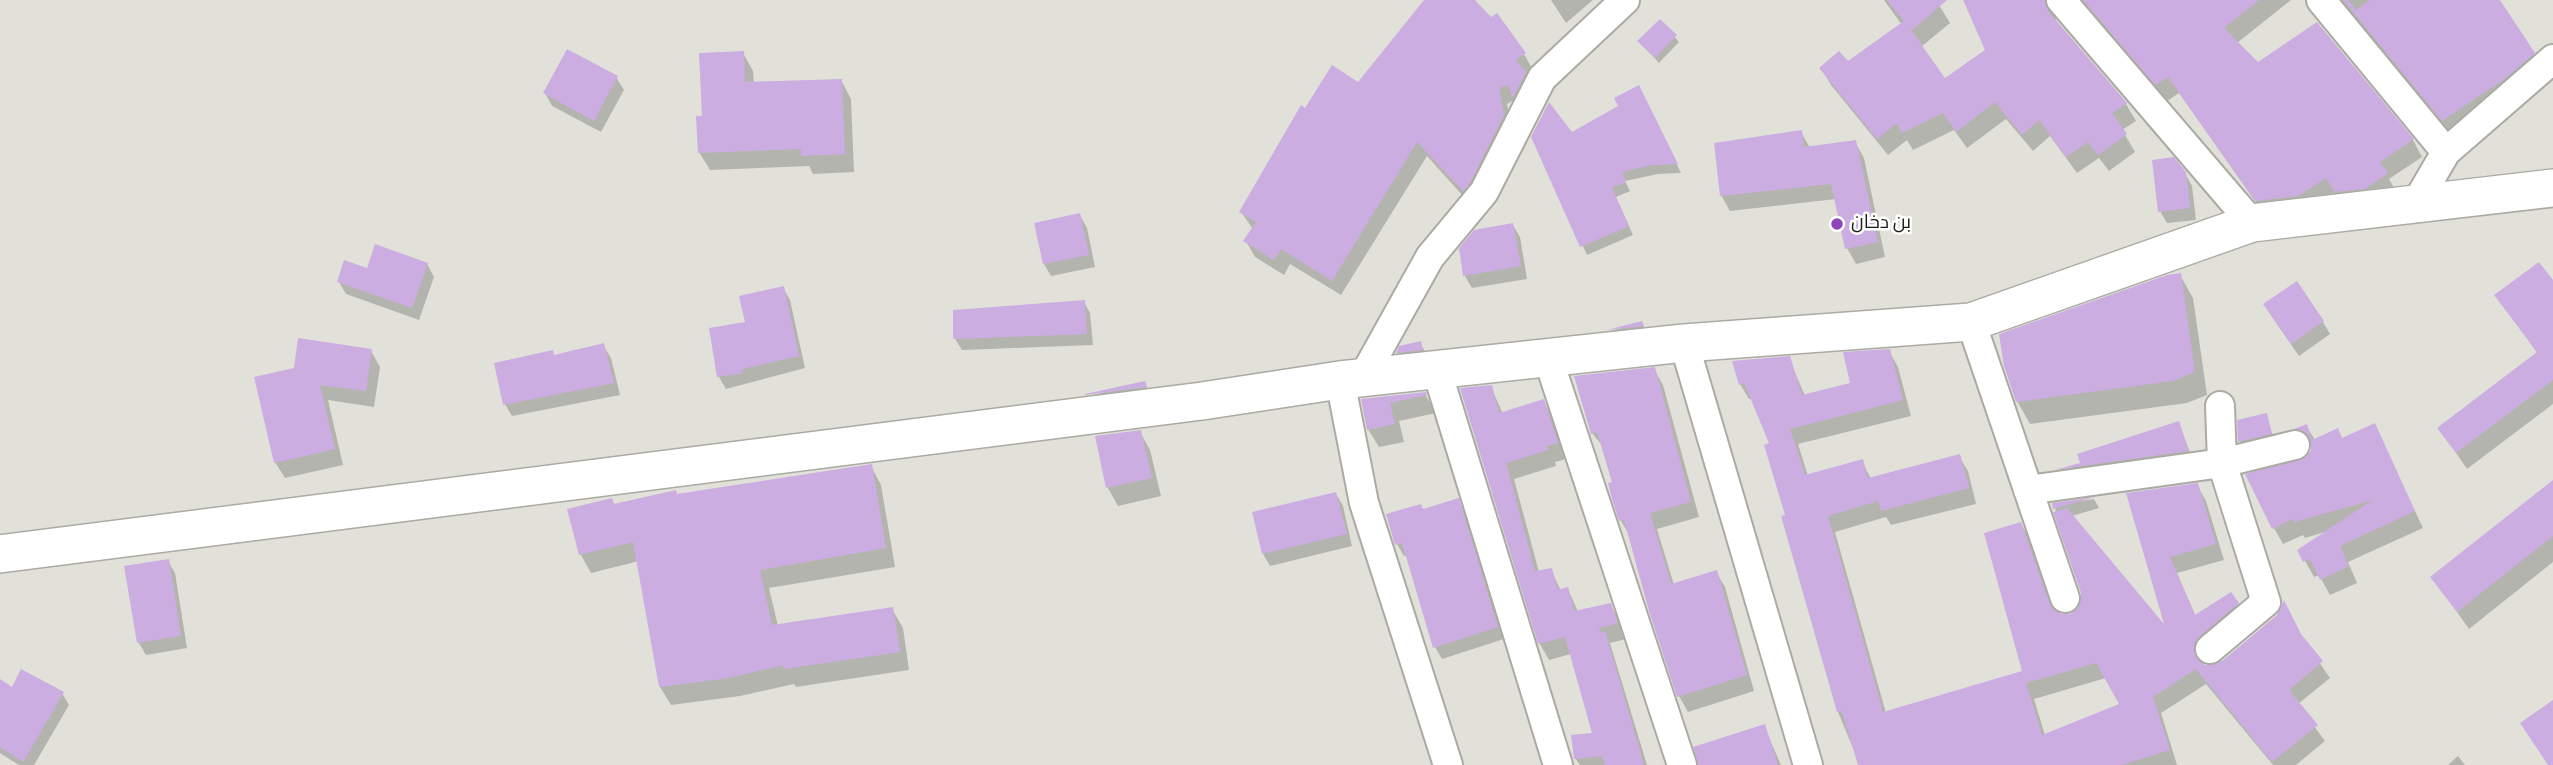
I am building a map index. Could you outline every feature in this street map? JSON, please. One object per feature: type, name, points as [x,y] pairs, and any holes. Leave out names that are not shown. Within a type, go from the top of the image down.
[{"type":"street","points":[[1448,765],[1364,503],[1351,380],[1430,257],[1483,192],[1542,78],[1625,0]]},
{"type":"street","points":[[2061,0],[2252,223]]},
{"type":"street","points":[[2321,0],[2446,152]]},
{"type":"street","points":[[2416,205],[2446,152],[2553,59]]},
{"type":"street","points":[[0,554],[1351,380],[1684,343],[1971,322],[2252,223],[2553,188]]},
{"type":"street","points":[[1971,322],[2064,598]]},
{"type":"street","points":[[1684,343],[1808,765]]},
{"type":"street","points":[[1548,358],[1682,765]]},
{"type":"street","points":[[1437,371],[1558,765]]},
{"type":"street","points":[[2210,649],[2266,602],[2222,463],[2220,405]]},
{"type":"street","points":[[2028,490],[2222,463],[2295,445]]},
{"type":"building","points":[[1424,0],[1475,0],[1491,17],[1497,13],[1526,53],[1516,60],[1526,72],[1513,98],[1508,85],[1499,88],[1504,115],[1470,183],[1463,191],[1417,142],[1332,281],[1281,249],[1274,260],[1243,241],[1256,222],[1239,212],[1301,105],[1305,108],[1332,65],[1358,82]]},
{"type":"building","points":[[1887,0],[1947,0],[1912,30],[1907,24],[1945,78],[1985,50],[1963,0],[2045,0],[2048,11],[2127,103],[2112,113],[2127,134],[2098,155],[2088,142],[2066,157],[2039,120],[2022,135],[1995,102],[1956,132],[1943,113],[1902,133],[1897,123],[1877,139],[1819,68],[1839,51],[1848,61],[1904,21]]},
{"type":"building","points":[[2083,0],[2259,0],[2224,28],[2258,62],[2317,22],[2414,139],[2380,162],[2388,173],[2365,189],[2335,192],[2326,178],[2298,196],[2255,201],[2168,77],[2155,85]]},
{"type":"building","points":[[2343,0],[2348,0],[2356,10],[2370,0],[2500,0],[2535,53],[2503,80],[2442,121]]},
{"type":"building","points":[[1660,19],[1677,35],[1655,58],[1637,41]]},
{"type":"building","points":[[567,49],[618,76],[594,121],[543,93]]},
{"type":"building","points":[[744,51],[745,82],[842,79],[845,154],[801,156],[801,149],[698,153],[696,116],[702,116],[699,53]]},
{"type":"building","points":[[1639,85],[1678,164],[1652,165],[1622,172],[1626,182],[1612,188],[1629,226],[1580,247],[1531,137],[1549,102],[1572,132],[1618,106],[1614,98]]},
{"type":"building","points":[[1802,130],[1804,147],[1856,140],[1878,242],[1845,249],[1831,184],[1720,196],[1714,143]]},
{"type":"building","points":[[2174,157],[2186,172],[2190,208],[2158,212],[2152,160]]},
{"type":"building","points":[[1080,213],[1089,255],[1043,264],[1034,223]]},
{"type":"building","points":[[1513,223],[1521,266],[1463,276],[1459,248],[1474,230]]},
{"type":"building","points":[[375,244],[428,263],[412,308],[337,282],[344,260],[367,268]]},
{"type":"building","points":[[2539,262],[2553,280],[2553,380],[2456,453],[2437,428],[2537,352],[2494,295]]},
{"type":"building","points":[[2181,273],[2195,372],[2173,381],[2016,402],[2004,366],[1999,334],[2167,275]]},
{"type":"building","points":[[2297,281],[2324,321],[2291,344],[2263,304]]},
{"type":"building","points":[[784,286],[799,356],[742,369],[743,373],[717,377],[709,328],[745,322],[739,296]]},
{"type":"building","points":[[1085,300],[1087,334],[953,339],[953,310]]},
{"type":"building","points":[[1642,321],[1644,326],[1607,330]]},
{"type":"building","points":[[298,338],[372,349],[366,391],[320,385],[335,449],[274,463],[254,377],[294,368]]},
{"type":"building","points":[[1421,341],[1423,350],[1396,353],[1399,346]]},
{"type":"building","points":[[604,343],[614,383],[503,405],[494,363],[553,350],[554,355]]},
{"type":"building","points":[[1890,349],[1903,400],[1790,429],[1805,475],[1863,459],[1868,478],[1960,454],[1969,488],[1881,511],[1878,501],[1828,516],[1883,712],[2022,671],[1984,533],[2021,522],[2050,604],[2061,614],[2070,614],[2078,608],[2081,593],[2053,512],[2067,508],[2164,624],[2126,493],[2198,483],[2216,544],[2170,557],[2195,615],[2231,592],[2239,603],[2199,637],[2194,644],[2197,659],[2205,665],[2221,662],[2277,615],[2284,600],[2301,634],[2323,661],[2289,690],[2318,725],[2272,762],[2196,669],[2153,697],[2170,750],[2121,765],[1858,765],[1842,711],[1837,712],[1781,516],[1785,515],[1764,445],[1769,443],[1744,383],[1739,385],[1732,361],[1790,356],[1802,395],[1850,383],[1843,352]],"holes":[[[2096,663],[2119,704],[2042,735],[2026,683]]]},
{"type":"building","points":[[1655,367],[1691,502],[1650,513],[1671,584],[1717,570],[1747,675],[1677,697],[1649,611],[1624,520],[1619,521],[1612,499],[1608,483],[1612,482],[1597,432],[1591,434],[1574,376]]},
{"type":"building","points":[[1145,381],[1147,387],[1085,395],[1085,394]]},
{"type":"building","points":[[1492,385],[1499,413],[1544,399],[1558,443],[1547,446],[1548,450],[1506,463],[1535,571],[1552,568],[1558,590],[1568,587],[1574,611],[1611,603],[1618,623],[1599,628],[1600,633],[1605,631],[1644,765],[1605,765],[1602,756],[1574,759],[1571,735],[1592,733],[1565,637],[1538,644],[1460,388]]},
{"type":"building","points":[[1426,392],[1427,395],[1390,403],[1395,424],[1367,430],[1361,399]]},
{"type":"building","points":[[2267,413],[2272,434],[2238,442],[2237,420]]},
{"type":"building","points":[[2179,421],[2189,451],[2054,470],[2080,463],[2077,454]]},
{"type":"building","points":[[2375,423],[2415,511],[2340,546],[2349,566],[2320,580],[2310,559],[2303,562],[2297,550],[2373,500],[2294,522],[2292,519],[2272,529],[2245,474],[2306,457],[2311,450],[2311,440],[2306,433],[2294,429],[2307,424],[2312,440],[2338,428],[2342,438]]},
{"type":"building","points":[[1141,430],[1152,478],[1106,488],[1095,436]]},
{"type":"building","points":[[872,464],[886,548],[760,570],[772,625],[893,607],[900,652],[784,669],[783,665],[729,678],[659,687],[633,542],[579,555],[567,509],[612,498],[614,504],[676,490],[677,494]]},
{"type":"building","points":[[2553,480],[2553,536],[2457,612],[2430,577]]},
{"type":"building","points":[[1336,492],[1347,534],[1262,554],[1252,512]]},
{"type":"building","points":[[2095,497],[2053,509],[2052,503]]},
{"type":"building","points":[[1459,498],[1498,627],[1433,648],[1402,543],[1395,545],[1386,514],[1421,504],[1423,509]]},
{"type":"building","points":[[169,559],[181,636],[137,643],[124,566]]},
{"type":"building","points":[[21,669],[64,692],[23,762],[0,747],[0,679],[12,687]]},
{"type":"building","points":[[2553,700],[2553,765],[2548,765],[2520,723]]},
{"type":"building","points":[[1765,724],[1778,765],[1698,765],[1693,747]]},
{"type":"place","name":"بن دخان","points":[[1837,224]]}]
